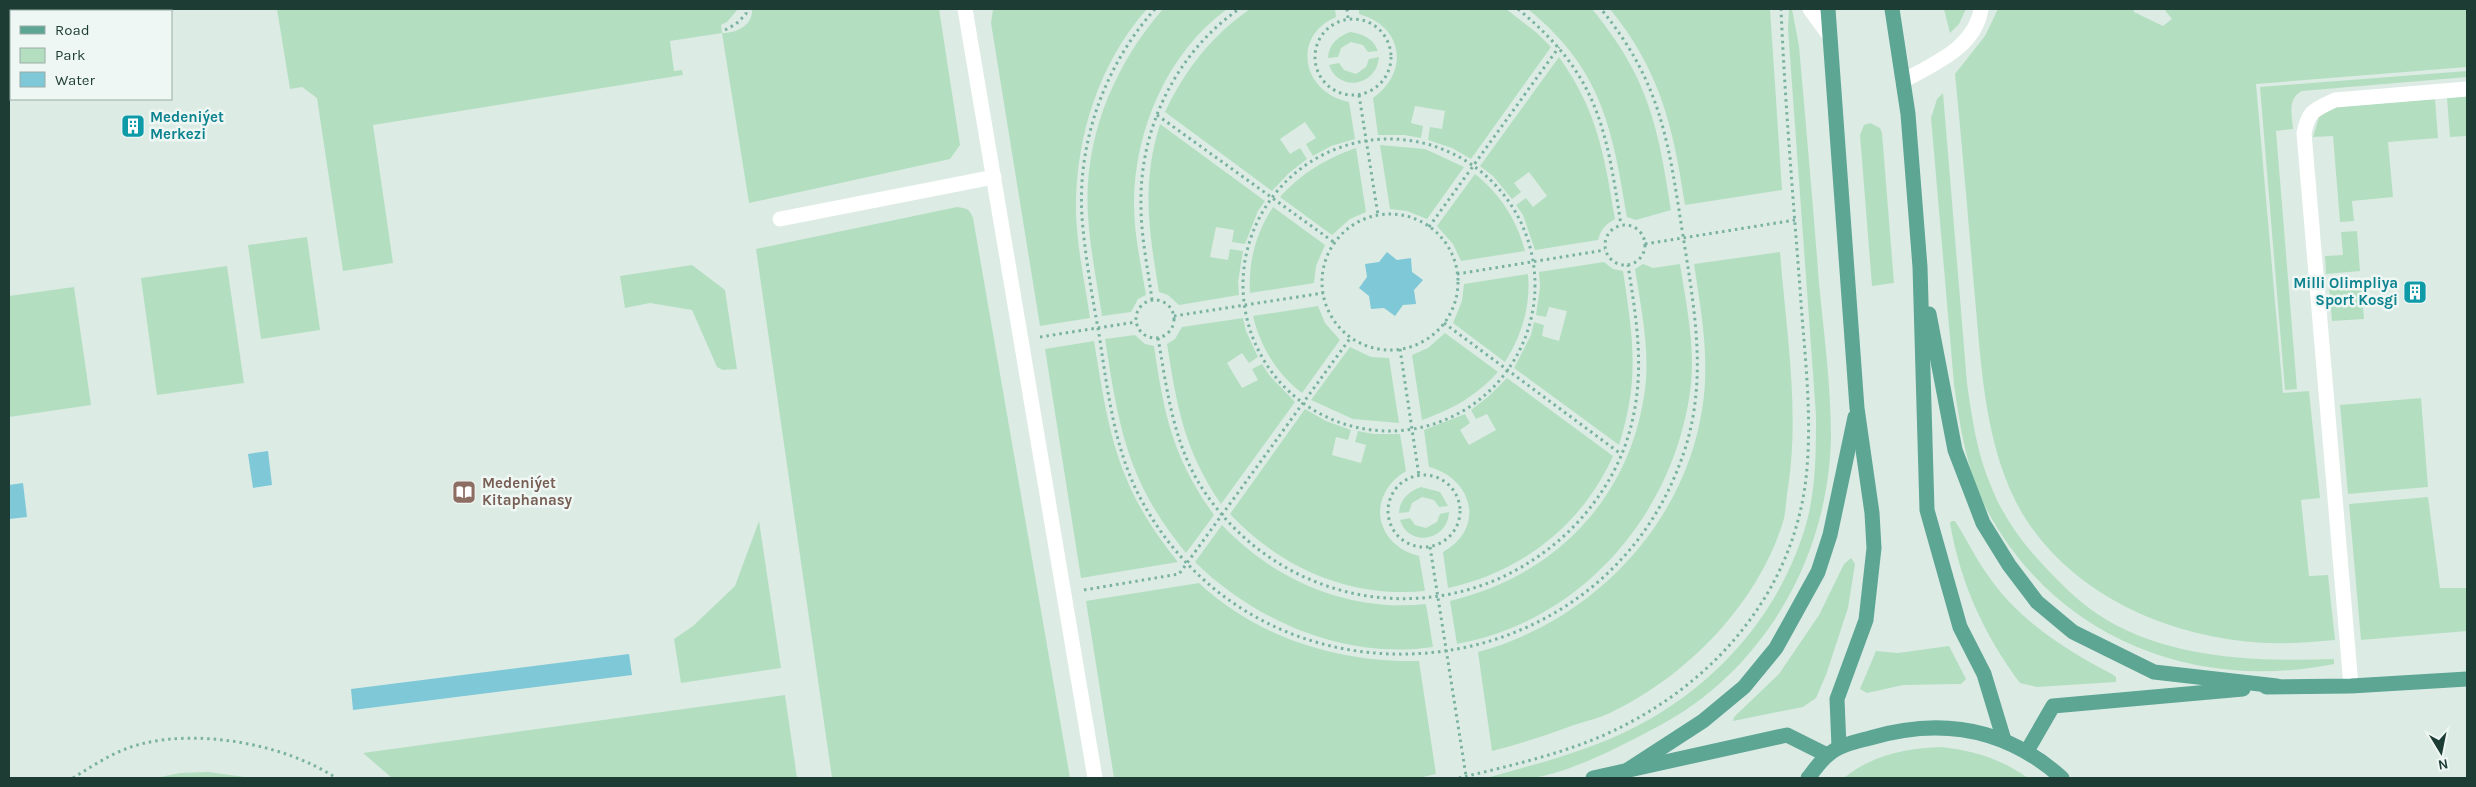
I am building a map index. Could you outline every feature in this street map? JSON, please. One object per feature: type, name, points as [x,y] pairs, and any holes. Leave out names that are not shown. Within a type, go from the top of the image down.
[{"type":"main road","points":[[1828,9],[1857,408],[1872,513],[1874,548],[1866,620],[1837,699],[1833,751]]},
{"type":"main road","points":[[1892,9],[1908,114],[1920,267],[1928,510],[1960,626],[1984,674],[2004,740]]},
{"type":"main road","points":[[1920,267],[1955,450],[1983,523],[2009,565],[2037,602],[2073,632],[2154,672],[2277,686]]},
{"type":"main road","points":[[1629,769],[1704,721],[1744,687],[1776,648],[1818,572],[1830,535],[1857,408]]},
{"type":"main road","points":[[2027,751],[2053,706],[2277,686],[2351,686],[2467,679]]},
{"type":"main road","points":[[1808,778],[1833,751],[1877,736],[1920,728],[1963,729],[2004,740],[2027,751],[2062,778]]},
{"type":"main road","points":[[1593,778],[1787,735],[1833,751]]},
{"type":"street","points":[[965,9],[1095,778]]},
{"type":"street","points":[[1810,9],[1829,35]]},
{"type":"street","points":[[1903,81],[1960,48],[1981,9]]},
{"type":"street","points":[[2351,686],[2304,133],[2307,116],[2335,100],[2467,89]]},
{"type":"street","points":[[780,219],[994,177]]},
{"type":"path","points":[[725,30],[736,24],[746,14],[746,9]]},
{"type":"path","points":[[1155,9],[1124,50],[1108,80],[1096,112],[1087,146],[1082,179],[1082,214],[1098,328],[1112,415],[1128,473],[1143,503],[1162,532],[1208,583],[1235,604],[1264,622],[1296,636],[1362,653],[1397,656],[1446,652],[1498,639],[1530,626],[1560,610],[1614,567],[1637,541],[1656,513],[1672,482],[1684,450],[1693,417],[1698,383],[1698,349],[1695,315],[1668,148],[1663,122],[1652,90],[1637,59],[1601,9]]},
{"type":"path","points":[[1152,300],[1141,206],[1146,152],[1157,115],[1170,86],[1186,60],[1206,37],[1239,9]]},
{"type":"path","points":[[1347,9],[1348,18]]},
{"type":"path","points":[[1518,9],[1541,28],[1558,47],[1580,76],[1594,103],[1605,132],[1622,225]]},
{"type":"path","points":[[1459,778],[1598,738],[1625,726],[1659,706],[1713,664],[1736,640],[1772,588],[1786,558],[1804,499],[1809,415],[1787,134],[1781,9]]},
{"type":"path","points":[[1348,18],[1359,19],[1380,30],[1387,39],[1391,51],[1387,74],[1379,84],[1359,95],[1340,92],[1325,84],[1314,62],[1318,39],[1326,29],[1336,22],[1348,18]]},
{"type":"path","points":[[1429,227],[1558,47]]},
{"type":"path","points":[[1359,95],[1378,215]]},
{"type":"path","points":[[1157,115],[1335,243]]},
{"type":"path","points":[[1391,139],[1415,141],[1438,148],[1473,166],[1498,187],[1512,206],[1524,228],[1533,261],[1534,298],[1530,322],[1522,345],[1507,370],[1495,385],[1477,401],[1456,414],[1434,423],[1412,428],[1386,430],[1363,428],[1339,422],[1303,402],[1280,382],[1265,363],[1254,341],[1244,305],[1243,271],[1247,247],[1256,224],[1282,184],[1300,169],[1321,156],[1343,146],[1366,141],[1391,139]]},
{"type":"path","points":[[1378,215],[1396,215],[1412,218],[1429,227],[1440,236],[1449,249],[1457,274],[1456,296],[1451,312],[1444,323],[1430,337],[1416,345],[1400,349],[1384,350],[1368,346],[1350,337],[1330,316],[1323,293],[1323,268],[1328,253],[1335,243],[1349,228],[1378,215]]},
{"type":"path","points":[[1645,244],[1795,220]]},
{"type":"path","points":[[1622,225],[1637,229],[1642,234],[1645,244],[1641,257],[1628,265],[1613,262],[1605,250],[1605,240],[1608,233],[1622,225]]},
{"type":"path","points":[[1457,274],[1605,250]]},
{"type":"path","points":[[1158,338],[1176,430],[1201,486],[1240,534],[1264,554],[1318,584],[1348,593],[1378,598],[1409,599],[1438,596],[1470,589],[1499,579],[1527,564],[1552,547],[1575,526],[1595,502],[1611,476],[1621,454],[1635,411],[1639,388],[1640,357],[1628,265]]},
{"type":"path","points":[[1174,316],[1323,293]]},
{"type":"path","points":[[1152,300],[1159,300],[1166,304],[1174,316],[1170,330],[1158,338],[1144,335],[1136,322],[1139,308],[1145,302],[1152,300]]},
{"type":"path","points":[[1037,337],[1136,322]]},
{"type":"path","points":[[1444,323],[1621,454]]},
{"type":"path","points":[[1080,590],[1179,574],[1350,337]]},
{"type":"path","points":[[1400,349],[1419,476]]},
{"type":"path","points":[[1419,476],[1430,476],[1445,482],[1456,495],[1460,506],[1460,517],[1450,536],[1430,546],[1418,546],[1403,540],[1392,527],[1389,516],[1389,505],[1396,490],[1408,479],[1419,476]]},
{"type":"path","points":[[1430,546],[1466,776]]},
{"type":"path","points":[[73,778],[103,759],[140,744],[176,738],[208,738],[271,750],[299,760],[336,778]]},
{"type":"green space","points":[[277,9],[738,9],[727,22],[721,25],[722,33],[670,41],[674,71],[682,70],[683,75],[373,125],[393,263],[343,271],[317,98],[302,87],[290,89]]},
{"type":"green space","points":[[752,9],[939,9],[960,145],[950,159],[749,203],[722,33],[733,32],[747,24],[752,15]]},
{"type":"green space","points":[[993,9],[1147,9],[1115,54],[1103,78],[1085,131],[1080,158],[1076,212],[1090,318],[1040,326],[991,23]]},
{"type":"green space","points":[[1163,9],[1227,9],[1206,27],[1187,48],[1171,71],[1158,96],[1140,149],[1136,176],[1134,215],[1146,295],[1138,299],[1131,312],[1102,316],[1088,215],[1091,159],[1105,105],[1116,79],[1130,54]]},
{"type":"green space","points":[[1250,9],[1335,9],[1336,17],[1322,26],[1312,37],[1308,50],[1308,63],[1312,76],[1321,88],[1333,97],[1349,102],[1355,139],[1331,146],[1313,156],[1306,144],[1316,138],[1305,122],[1280,139],[1290,154],[1300,148],[1307,159],[1289,173],[1272,191],[1165,112],[1181,82],[1200,55],[1236,19]]},
{"type":"green space","points":[[1359,9],[1506,9],[1537,33],[1551,47],[1471,159],[1452,148],[1428,140],[1430,127],[1442,129],[1445,111],[1415,106],[1411,123],[1423,126],[1421,138],[1404,135],[1378,135],[1373,98],[1393,76],[1396,51],[1393,39],[1385,29],[1374,20],[1359,14]]},
{"type":"green space","points":[[1528,9],[1592,9],[1611,34],[1626,57],[1648,103],[1661,152],[1671,210],[1636,220],[1627,217],[1616,155],[1600,102],[1588,78],[1573,55],[1553,32]]},
{"type":"green space","points":[[1610,9],[1770,9],[1782,190],[1685,205],[1675,150],[1662,101],[1642,55]]},
{"type":"green space","points":[[1789,9],[1792,9],[1799,46],[1831,418],[1827,481],[1818,525],[1803,566],[1783,606],[1759,642],[1729,675],[1695,703],[1657,727],[1628,742],[1563,770],[1526,779],[1486,778],[1557,758],[1625,732],[1685,696],[1737,649],[1758,622],[1777,592],[1793,561],[1809,514],[1815,458],[1816,415],[1788,29]]},
{"type":"green space","points":[[1944,9],[1966,9],[1959,24],[1950,33]]},
{"type":"green space","points":[[1998,9],[2134,9],[2134,12],[2163,26],[2172,19],[2164,9],[2467,9],[2467,67],[2256,84],[2283,393],[2309,391],[2320,498],[2301,500],[2309,576],[2328,575],[2335,640],[2288,643],[2242,641],[2208,636],[2174,627],[2141,614],[2110,598],[2081,579],[2055,556],[2033,530],[2015,500],[2004,475],[1996,449],[1985,396],[1955,74],[1985,36]]},
{"type":"green space","points":[[1350,32],[1367,37],[1378,51],[1368,52],[1363,45],[1351,42],[1341,48],[1338,57],[1328,58],[1334,42]]},
{"type":"green space","points":[[1379,57],[1377,67],[1372,74],[1365,80],[1357,82],[1341,80],[1334,74],[1329,65],[1339,63],[1344,70],[1356,74],[1366,67],[1369,59]]},
{"type":"green space","points":[[1559,57],[1583,96],[1598,134],[1615,219],[1604,227],[1598,240],[1535,250],[1523,215],[1516,205],[1526,198],[1533,207],[1547,196],[1529,172],[1514,183],[1521,192],[1512,199],[1493,176],[1480,166]]},
{"type":"green space","points":[[2467,71],[2467,77],[2302,91],[2294,98],[2291,112],[2293,129],[2276,131],[2297,389],[2285,390],[2260,87]]},
{"type":"green space","points":[[1943,93],[1967,383],[1971,409],[1986,474],[2001,508],[2014,530],[2057,580],[2082,603],[2122,628],[2150,640],[2180,649],[2211,654],[2273,660],[2334,659],[2334,664],[2282,671],[2231,670],[2182,662],[2135,646],[2091,623],[2052,593],[2017,556],[1988,512],[1981,497],[1965,449],[1959,417],[1954,384],[1931,118],[1937,99]]},
{"type":"green space","points":[[2467,96],[2467,136],[2450,137],[2447,98]]},
{"type":"green space","points":[[2435,99],[2438,138],[2388,142],[2393,197],[2352,201],[2354,221],[2340,222],[2333,136],[2313,137],[2319,117],[2335,107]]},
{"type":"green space","points":[[1870,123],[1880,128],[1882,133],[1894,283],[1872,286],[1860,135],[1864,125]]},
{"type":"green space","points":[[1160,124],[1265,201],[1258,211],[1245,244],[1232,242],[1234,230],[1216,227],[1210,257],[1228,260],[1230,249],[1243,251],[1238,282],[1239,295],[1179,305],[1168,295],[1159,292],[1152,249],[1149,188],[1150,168]]},
{"type":"green space","points":[[1380,145],[1425,149],[1464,167],[1427,219],[1407,211],[1390,209]]},
{"type":"green space","points":[[1356,148],[1366,212],[1350,219],[1332,235],[1280,197],[1315,168],[1334,157]]},
{"type":"green space","points":[[1475,174],[1492,190],[1506,208],[1522,240],[1525,251],[1461,261],[1453,244],[1437,226]]},
{"type":"green space","points":[[957,207],[967,210],[973,218],[1070,778],[832,778],[756,249]]},
{"type":"green space","points":[[1273,207],[1325,245],[1316,266],[1314,283],[1250,293],[1250,270],[1254,248],[1262,227]]},
{"type":"green space","points":[[2357,231],[2360,271],[2326,274],[2325,256],[2343,255],[2341,232]]},
{"type":"green space","points":[[307,237],[320,330],[261,339],[248,245]]},
{"type":"green space","points":[[1780,252],[1791,370],[1793,429],[1791,459],[1783,522],[1771,553],[1756,582],[1716,635],[1666,679],[1638,698],[1610,713],[1492,751],[1478,652],[1522,636],[1564,614],[1602,586],[1635,553],[1662,515],[1684,474],[1698,429],[1705,382],[1704,338],[1694,264]]},
{"type":"green space","points":[[1604,262],[1613,269],[1623,271],[1632,338],[1633,358],[1630,399],[1619,445],[1514,368],[1531,335],[1534,322],[1544,325],[1542,336],[1559,341],[1567,311],[1549,307],[1546,317],[1536,315],[1540,287],[1539,272]]},
{"type":"green space","points":[[1643,264],[1653,268],[1680,264],[1689,324],[1692,354],[1691,384],[1682,430],[1666,475],[1644,516],[1616,553],[1583,585],[1545,611],[1503,631],[1457,644],[1450,601],[1488,589],[1523,573],[1554,552],[1582,526],[1605,497],[1623,465],[1637,428],[1645,389],[1646,344],[1635,269]]},
{"type":"green space","points":[[692,265],[725,290],[737,369],[723,370],[717,367],[692,310],[650,303],[625,308],[620,276]]},
{"type":"green space","points":[[227,266],[244,383],[157,395],[141,278]]},
{"type":"green space","points":[[1528,274],[1529,286],[1524,320],[1505,362],[1453,323],[1462,301],[1464,284]]},
{"type":"green space","points":[[2361,284],[2364,319],[2332,321],[2329,287]]},
{"type":"green space","points":[[74,287],[91,405],[9,417],[9,296]]},
{"type":"green space","points":[[1318,306],[1325,323],[1340,340],[1302,393],[1285,377],[1271,359],[1260,338],[1253,316]]},
{"type":"green space","points":[[1243,318],[1246,331],[1258,357],[1249,363],[1242,353],[1227,363],[1242,388],[1258,380],[1252,369],[1262,364],[1269,375],[1295,402],[1221,504],[1208,484],[1190,446],[1174,388],[1167,344],[1175,339],[1182,327]]},
{"type":"green space","points":[[1445,333],[1498,372],[1490,381],[1463,401],[1422,420],[1412,355],[1428,348]]},
{"type":"green space","points":[[1135,335],[1145,344],[1154,346],[1172,435],[1189,474],[1214,515],[1186,553],[1150,502],[1138,477],[1121,427],[1105,339]]},
{"type":"green space","points":[[1094,341],[1105,404],[1119,458],[1141,509],[1157,535],[1178,562],[1081,578],[1045,349]]},
{"type":"green space","points":[[1350,347],[1371,357],[1389,358],[1399,423],[1353,419],[1311,400]]},
{"type":"green space","points":[[1507,378],[1613,456],[1600,481],[1585,503],[1567,524],[1547,542],[1501,570],[1475,581],[1448,588],[1443,552],[1456,542],[1465,531],[1469,518],[1469,505],[1464,493],[1456,482],[1444,473],[1429,467],[1424,430],[1465,414],[1470,423],[1460,430],[1469,445],[1496,430],[1487,414],[1476,419],[1471,410]]},
{"type":"green space","points":[[2421,398],[2428,487],[2348,494],[2340,405]]},
{"type":"green space","points":[[1305,409],[1326,421],[1351,430],[1348,440],[1336,437],[1332,455],[1361,463],[1366,445],[1355,442],[1358,431],[1374,434],[1400,434],[1406,471],[1393,481],[1385,493],[1381,506],[1381,518],[1385,531],[1392,541],[1404,550],[1419,556],[1425,591],[1397,592],[1370,590],[1343,584],[1318,575],[1294,564],[1271,550],[1230,514]]},
{"type":"green space","points":[[1421,487],[1440,492],[1448,506],[1439,507],[1434,500],[1422,497],[1412,503],[1409,512],[1399,513],[1405,497]]},
{"type":"green space","points":[[2428,497],[2440,588],[2467,588],[2467,631],[2361,640],[2349,504]]},
{"type":"green space","points":[[1449,512],[1447,522],[1442,529],[1435,535],[1428,537],[1411,535],[1400,520],[1410,518],[1415,525],[1426,528],[1437,522],[1440,514]]},
{"type":"green space","points":[[759,521],[781,668],[681,683],[674,639],[693,626],[735,586]]},
{"type":"green space","points":[[1955,521],[1978,561],[1999,590],[2027,619],[2077,655],[2112,674],[2116,677],[2116,682],[2037,687],[2020,683],[1995,646],[1975,607],[1954,545],[1950,523]]},
{"type":"green space","points":[[1222,525],[1265,562],[1290,577],[1315,588],[1369,603],[1397,605],[1426,604],[1433,647],[1400,650],[1368,648],[1336,642],[1304,632],[1274,619],[1219,583],[1195,562]]},
{"type":"green space","points":[[1851,558],[1855,564],[1848,608],[1826,675],[1816,698],[1803,707],[1733,721],[1734,717],[1779,674],[1819,615],[1844,564]]},
{"type":"green space","points":[[1199,583],[1247,619],[1301,643],[1330,652],[1359,657],[1419,661],[1436,774],[1419,778],[1114,778],[1086,601]]},
{"type":"green space","points":[[1949,646],[1966,679],[1961,684],[1903,685],[1867,693],[1860,689],[1876,651],[1898,653]]},
{"type":"green space","points":[[785,695],[797,778],[392,778],[363,753]]},
{"type":"green space","points":[[1942,747],[1987,757],[2018,771],[2028,778],[1844,778],[1866,764],[1890,754]]},
{"type":"green space","points":[[208,772],[252,778],[156,778],[180,773]]},
{"type":"water","points":[[1387,252],[1397,260],[1411,258],[1412,272],[1423,280],[1414,290],[1416,304],[1403,305],[1395,316],[1384,308],[1371,309],[1369,296],[1359,288],[1367,277],[1365,264],[1379,262]]},
{"type":"water","points":[[268,451],[272,485],[253,488],[248,454]]},
{"type":"water","points":[[23,483],[27,517],[9,519],[9,485]]},
{"type":"water","points":[[629,654],[632,675],[353,710],[351,689]]},
{"type":"place","name":"Medeniýet Merkezi","points":[[133,126]]},
{"type":"place","name":"Milli Olimpliya Sport Kosgi","points":[[2415,292]]},
{"type":"place","name":"Medeniýet Kitaphanasy","points":[[464,492]]}]
